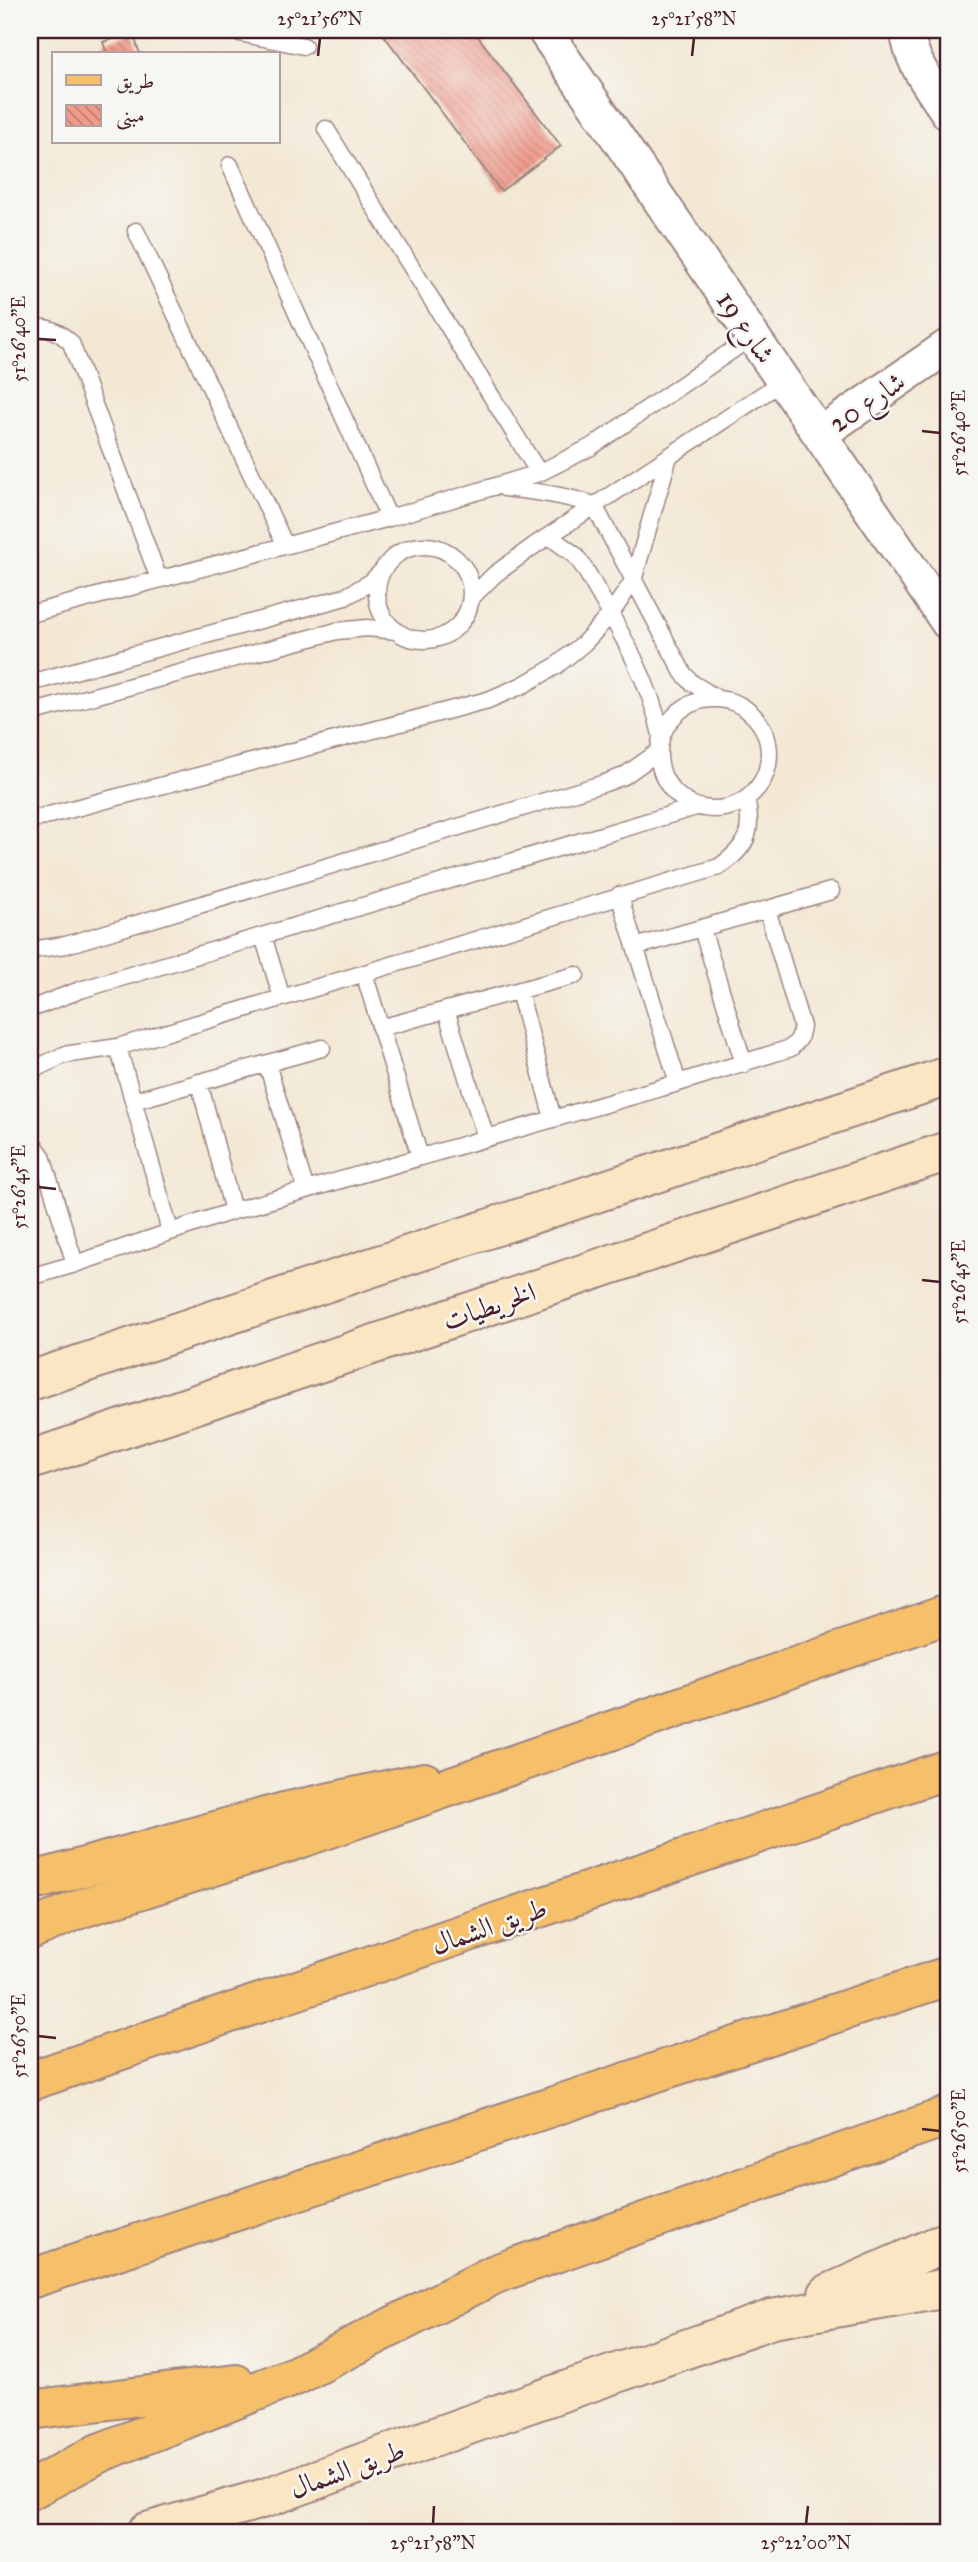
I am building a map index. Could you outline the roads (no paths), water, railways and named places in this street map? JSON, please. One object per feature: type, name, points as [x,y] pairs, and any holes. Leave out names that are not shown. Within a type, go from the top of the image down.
[{"type":"main road","points":[[30,1381],[948,1076]]},
{"type":"main road","name":"الخريطيات","points":[[30,1460],[948,1151]]},
{"type":"main road","points":[[30,1882],[287,1827],[512,1763],[948,1614]]},
{"type":"main road","name":"طريق الشمال","points":[[30,2081],[948,1769]]},
{"type":"main road","points":[[30,1930],[287,1827]]},
{"type":"main road","points":[[30,1922],[82,1908]]},
{"type":"main road","points":[[30,2279],[948,1976]]},
{"type":"main road","points":[[30,2490],[99,2453],[295,2376],[495,2274],[948,2116]]},
{"type":"main road","points":[[772,2319],[948,2241]]},
{"type":"main road","name":"طريق الشمال","points":[[147,2532],[265,2498],[772,2319],[948,2288]]},
{"type":"main road","points":[[30,2410],[295,2376]]},
{"type":"main road","points":[[30,2468],[99,2453]]},
{"type":"street","name":"شارع 19","points":[[544,30],[948,624]]},
{"type":"street","points":[[907,30],[908,43],[916,63],[948,113]]},
{"type":"street","name":"شارع 20","points":[[820,434],[948,346]]},
{"type":"lane","points":[[225,30],[304,46]]},
{"type":"lane","points":[[326,129],[539,473]]},
{"type":"lane","points":[[230,165],[389,517]]},
{"type":"lane","points":[[136,231],[285,545]]},
{"type":"lane","points":[[30,327],[45,327],[60,332],[71,343],[159,579]]},
{"type":"lane","points":[[30,614],[495,488],[539,473],[591,447],[752,336]]},
{"type":"lane","points":[[471,598],[494,575],[549,536],[783,381]]},
{"type":"lane","points":[[30,820],[488,700],[523,685],[556,666],[584,643],[610,615],[633,581],[669,456]]},
{"type":"lane","points":[[495,488],[537,491],[594,505],[683,673],[692,683],[715,697],[748,709],[760,722],[768,738],[770,755],[766,772],[758,787],[746,799],[730,807],[713,809],[696,807],[680,798],[668,786],[660,770],[658,752],[662,735],[670,720],[682,708],[698,700],[715,697]]},
{"type":"lane","points":[[549,536],[575,555],[610,615],[645,684],[662,735]]},
{"type":"lane","points":[[30,682],[345,597],[371,582],[391,559],[405,550],[420,546],[436,548],[451,555],[463,566],[469,581],[471,598],[467,613],[456,627],[443,636],[427,640],[411,638],[397,631],[385,619],[377,588],[381,572]]},
{"type":"lane","points":[[30,713],[337,631],[367,628],[397,631]]},
{"type":"lane","points":[[30,950],[66,945],[605,783],[624,776],[658,752]]},
{"type":"lane","points":[[30,1071],[64,1055],[118,1047],[719,867],[736,855],[747,839],[750,819],[746,799]]},
{"type":"lane","points":[[30,1009],[80,990],[696,807]]},
{"type":"lane","points":[[635,947],[831,891]]},
{"type":"lane","points":[[619,895],[678,1083]]},
{"type":"lane","points":[[30,1277],[233,1210],[744,1064],[791,1048],[799,1039],[802,1027],[767,909]]},
{"type":"lane","points":[[702,929],[744,1064]]},
{"type":"lane","points":[[263,936],[282,998]]},
{"type":"lane","points":[[364,973],[420,1157]]},
{"type":"lane","points":[[380,1028],[576,975]]},
{"type":"lane","points":[[519,991],[553,1119]]},
{"type":"lane","points":[[446,1010],[486,1138]]},
{"type":"lane","points":[[118,1047],[170,1231]]},
{"type":"lane","points":[[133,1101],[322,1048]]},
{"type":"lane","points":[[267,1064],[306,1190]]},
{"type":"lane","points":[[199,1082],[233,1210]]},
{"type":"lane","points":[[30,1143],[42,1156],[75,1264]]}]
